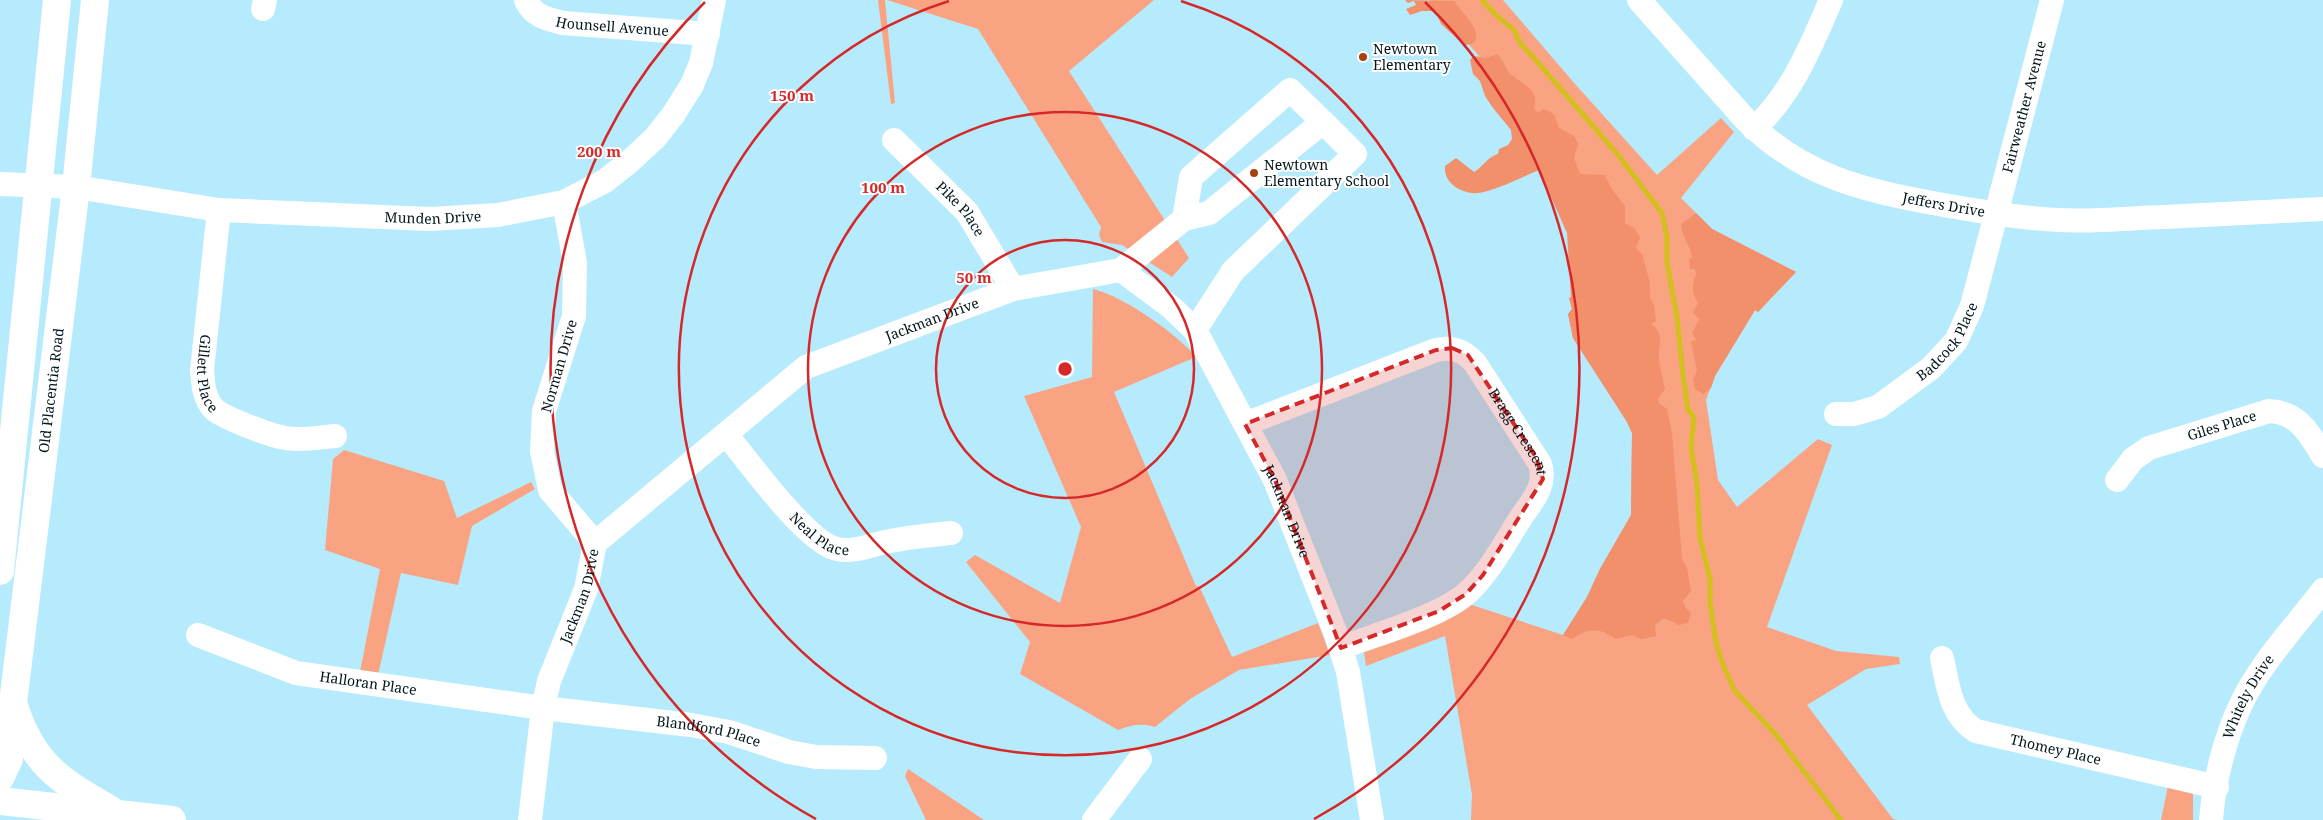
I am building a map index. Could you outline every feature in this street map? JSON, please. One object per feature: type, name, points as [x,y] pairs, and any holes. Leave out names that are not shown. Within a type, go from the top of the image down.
[{"type":"main road","points":[[0,571],[57,0]]},
{"type":"main road","name":"Old Placentia Road","points":[[0,778],[10,759],[13,703],[76,186],[95,0]]},
{"type":"main road","points":[[13,703],[28,740],[45,765],[64,782],[115,817]]},
{"type":"main road","points":[[0,801],[115,817],[172,820]]},
{"type":"street","name":"Hounsell Avenue","points":[[526,0],[530,10],[546,19],[563,23],[708,34]]},
{"type":"street","name":"Munden Drive","points":[[0,184],[38,187],[76,186],[219,210],[430,219],[498,215],[564,202],[605,181],[655,138],[673,115],[692,85],[701,63],[714,0]]},
{"type":"street","name":"Jeffers Drive","points":[[1639,0],[1754,128],[1775,146],[1803,164],[1849,185],[1880,194],[1997,214],[2059,220],[2097,220],[2323,209]]},
{"type":"street","points":[[1754,128],[1776,106],[1792,81],[1831,0]]},
{"type":"street","name":"Fairweather Avenue","points":[[1997,214],[2052,0]]},
{"type":"street","points":[[1184,220],[1191,176],[1290,90],[1355,154],[1233,270],[1196,330]]},
{"type":"street","points":[[1121,270],[1184,220],[1209,213],[1323,122]]},
{"type":"street","name":"Pike Place","points":[[894,140],[968,212],[1013,289]]},
{"type":"street","name":"Norman Drive","points":[[564,202],[574,263],[574,316],[544,411],[542,451],[550,490],[596,543]]},
{"type":"street","name":"Gillett Place","points":[[219,210],[202,370],[203,386],[207,400],[214,410],[227,418],[286,438],[335,436]]},
{"type":"street","name":"Badcock Place","points":[[1836,414],[1862,413],[1883,404],[1931,368],[1950,349],[1961,333],[1970,311],[1997,214]]},
{"type":"street","name":"Jackman Drive","points":[[530,820],[543,708],[550,681],[586,590],[596,543],[806,367],[1013,289],[1121,270],[1172,308],[1196,330],[1274,480],[1340,648],[1351,684],[1372,820]]},
{"type":"street","name":"Bragg Crescent","points":[[1245,424],[1436,350],[1452,348],[1468,355],[1475,363],[1540,464],[1543,479],[1537,493],[1490,566],[1466,594],[1439,611],[1340,648]]},
{"type":"street","name":"Giles Place","points":[[2117,480],[2133,459],[2149,448],[2261,412],[2277,412],[2295,418],[2309,433],[2323,456]]},
{"type":"street","name":"Neal Place","points":[[726,434],[804,528],[828,546],[837,549],[857,549],[892,541],[951,533]]},
{"type":"street","name":"Whitely Drive","points":[[2211,820],[2230,731],[2242,702],[2258,675],[2323,590]]},
{"type":"street","name":"Halloran Place","points":[[198,635],[296,673],[543,708]]},
{"type":"street","name":"Thomey Place","points":[[1942,658],[1954,707],[1963,721],[1976,731],[2217,787]]},
{"type":"street","name":"Blandford Place","points":[[543,708],[712,728],[789,752],[816,757],[875,758]]},
{"type":"street","points":[[1094,820],[1140,759]]},
{"type":"highlighted area","points":[[1452,348],[1468,355],[1536,457],[1543,479],[1483,575],[1466,594],[1439,611],[1341,648],[1275,480],[1245,424],[1436,350]]},
{"type":"shaded area","points":[[878,0],[885,0],[895,103],[891,104]]},
{"type":"shaded area","points":[[887,0],[1154,0],[1069,71],[1189,258],[1172,277],[1122,245],[1102,242],[1099,235],[1101,227],[978,29]]},
{"type":"shaded area","points":[[1405,0],[1454,1],[1475,29],[1476,40],[1472,44],[1464,45],[1441,24],[1435,11],[1422,11],[1410,15],[1406,9],[1416,5],[1414,1],[1408,3]]},
{"type":"shaded area","points":[[1430,0],[1503,0],[1657,175],[1721,118],[1734,132],[1681,198],[1712,229],[1796,272],[1758,312],[1755,310],[1715,376],[1706,400],[1718,480],[1737,507],[1818,439],[1832,445],[1767,627],[1836,651],[1899,657],[1900,664],[1866,669],[1807,705],[1893,819],[1898,820],[1471,820],[1472,795],[1445,636],[1366,666],[1364,652],[1469,604],[1563,635],[1587,597],[1600,569],[1631,515],[1632,433],[1627,422],[1573,338],[1568,314],[1572,309],[1569,298],[1571,297],[1567,157]]},
{"type":"shaded area","points":[[1497,54],[1508,71],[1531,90],[1534,95],[1534,107],[1537,113],[1544,109],[1554,114],[1559,128],[1574,136],[1578,144],[1574,158],[1580,174],[1605,175],[1611,188],[1625,206],[1625,223],[1634,228],[1640,237],[1636,248],[1642,254],[1650,283],[1650,298],[1654,305],[1656,321],[1651,324],[1655,327],[1660,337],[1659,362],[1665,389],[1658,399],[1659,403],[1667,409],[1672,432],[1682,559],[1687,568],[1691,591],[1683,601],[1686,609],[1691,612],[1688,623],[1679,625],[1664,618],[1655,625],[1656,636],[1641,639],[1632,635],[1616,639],[1603,632],[1593,630],[1571,639],[1563,635],[1587,597],[1600,569],[1631,515],[1632,433],[1627,422],[1573,338],[1568,314],[1572,309],[1569,298],[1571,297],[1567,233],[1539,170],[1498,187],[1477,193],[1470,193],[1457,188],[1445,173],[1445,166],[1456,158],[1474,172],[1491,157],[1498,154],[1499,149],[1508,145],[1512,139],[1511,130],[1493,108],[1485,96],[1480,81],[1473,74],[1470,60],[1474,56],[1487,58]]},
{"type":"shaded area","points":[[1696,213],[1712,229],[1796,272],[1758,312],[1755,310],[1715,376],[1711,388],[1703,394],[1695,389],[1693,379],[1697,371],[1691,342],[1696,340],[1692,333],[1699,319],[1693,312],[1698,303],[1694,297],[1693,289],[1696,275],[1695,269],[1690,269],[1689,259],[1692,257],[1681,224]]},
{"type":"shaded area","points":[[1093,289],[1134,307],[1176,337],[1196,357],[1114,392],[1196,586],[1199,586],[1232,657],[1318,623],[1330,655],[1239,670],[1190,699],[1155,727],[1136,725],[1118,730],[1020,674],[1030,642],[966,562],[975,555],[1060,603],[1081,527],[1024,396],[1092,377]]},
{"type":"shaded area","points":[[344,450],[444,481],[457,518],[531,482],[535,489],[472,526],[458,585],[401,573],[378,675],[360,672],[380,569],[325,550],[333,459]]},
{"type":"shaded area","points":[[908,769],[984,820],[926,820],[905,776]]},
{"type":"shaded area","points":[[2168,786],[2193,793],[2193,820],[2161,820]]},
{"type":"waterway","points":[[1482,0],[1514,30],[1520,43],[1618,155],[1662,213],[1667,237],[1667,263],[1677,317],[1688,410],[1694,417],[1691,447],[1697,484],[1700,538],[1710,578],[1710,603],[1716,642],[1734,690],[1777,736],[1841,820]]},
{"type":"place","name":"Newtown Elementary","points":[[1363,57]]},
{"type":"place","name":"Newtown Elementary School","points":[[1254,173]]}]
